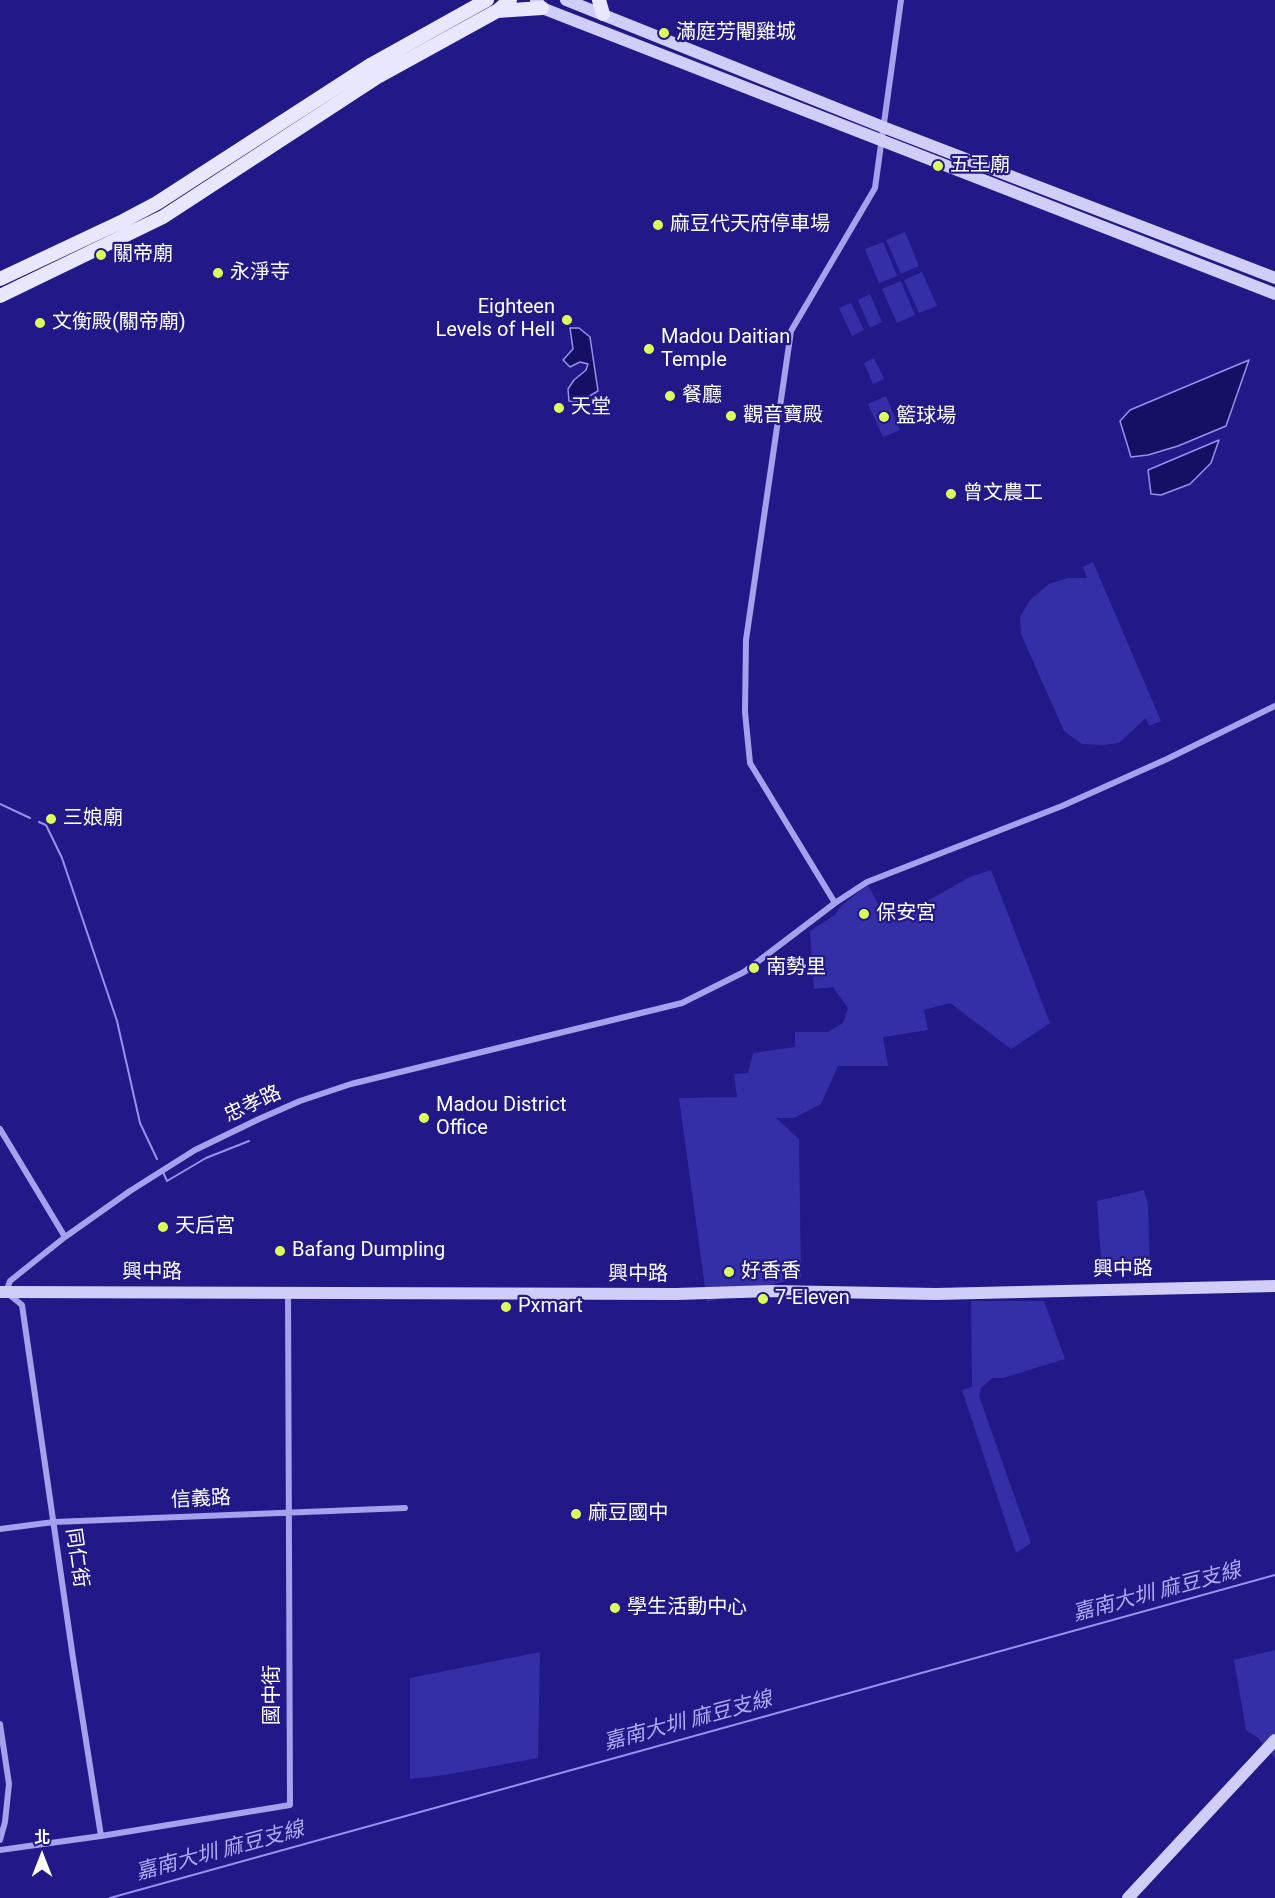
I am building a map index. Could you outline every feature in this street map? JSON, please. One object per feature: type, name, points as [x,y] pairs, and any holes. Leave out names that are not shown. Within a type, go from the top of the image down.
[{"type":"main road","points":[[0,279],[157,203],[372,64],[487,0]]},
{"type":"main road","points":[[0,296],[163,217],[379,76],[497,11],[510,0]]},
{"type":"main road","points":[[566,0],[883,127],[1275,278]]},
{"type":"main road","points":[[599,0],[603,14]]},
{"type":"main road","points":[[497,11],[539,4],[1275,294]]},
{"type":"main road","name":"興中路","points":[[3,1292],[676,1294],[772,1291],[936,1294],[1275,1286]]},
{"type":"main road","points":[[1128,1898],[1275,1740]]},
{"type":"street","points":[[835,903],[750,763],[745,712],[746,640],[790,331],[856,224],[875,188],[901,0]]},
{"type":"street","name":"忠孝路","points":[[3,1292],[10,1281],[65,1237],[130,1191],[195,1150],[259,1119],[300,1101],[351,1084],[682,1003],[744,972],[835,903],[867,882],[1062,806],[1167,759],[1275,706]]},
{"type":"street","points":[[0,1130],[65,1237]]},
{"type":"street","name":"同仁街","points":[[3,1292],[22,1305],[101,1836]]},
{"type":"street","name":"國中街","points":[[0,1850],[290,1805],[288,1292]]},
{"type":"street","name":"信義路","points":[[0,1529],[54,1522],[405,1508]]},
{"type":"street","points":[[0,1724],[9,1774],[9,1794],[0,1840]]},
{"type":"shaded area","points":[[905,232],[919,266],[901,274],[886,240]]},
{"type":"shaded area","points":[[883,242],[897,276],[879,283],[865,249]]},
{"type":"shaded area","points":[[922,272],[937,306],[919,313],[904,280]]},
{"type":"shaded area","points":[[901,281],[915,315],[897,323],[882,289]]},
{"type":"shaded area","points":[[870,294],[882,322],[870,328],[858,300]]},
{"type":"shaded area","points":[[851,303],[864,330],[852,336],[839,308]]},
{"type":"shaded area","points":[[570,328],[579,328],[590,337],[598,391],[579,402],[569,401],[568,389],[574,380],[586,370],[588,364],[580,362],[570,367],[563,360],[573,349]]},
{"type":"shaded area","points":[[874,358],[884,379],[873,384],[864,363]]},
{"type":"shaded area","points":[[1249,360],[1226,426],[1178,446],[1148,455],[1131,457],[1120,421],[1130,410]]},
{"type":"shaded area","name":"籃球場","points":[[886,396],[900,430],[883,437],[868,404]]},
{"type":"shaded area","points":[[1219,440],[1211,463],[1190,484],[1161,495],[1151,494],[1148,470]]},
{"type":"shaded area","points":[[1093,562],[1161,721],[1149,726],[1146,718],[1119,743],[1104,745],[1082,744],[1064,731],[1021,634],[1020,617],[1030,600],[1049,584],[1068,578],[1087,578],[1083,567]]},
{"type":"shaded area","points":[[991,870],[1050,1023],[1011,1049],[950,1003],[924,1010],[928,1030],[883,1037],[888,1066],[838,1066],[821,1104],[794,1118],[776,1118],[799,1139],[801,1277],[707,1302],[679,1098],[737,1097],[734,1074],[748,1073],[753,1053],[795,1047],[795,1032],[828,1032],[843,1023],[848,1008],[833,987],[814,989],[810,931],[835,915],[841,906],[868,885],[888,923],[970,877]]},
{"type":"shaded area","points":[[1144,1190],[1148,1205],[1150,1271],[1102,1274],[1097,1201]]},
{"type":"shaded area","points":[[971,1301],[1044,1301],[1065,1359],[1003,1378],[992,1378],[981,1388],[979,1396],[1031,1543],[1016,1553],[962,1390],[972,1387]]},
{"type":"shaded area","points":[[1275,1650],[1275,1758],[1257,1737],[1246,1730],[1234,1660]]},
{"type":"shaded area","points":[[540,1652],[538,1758],[410,1779],[410,1678]]},
{"type":"waterway","points":[[0,804],[30,818]]},
{"type":"waterway","points":[[39,822],[46,825],[62,858],[117,1021],[140,1123],[157,1159]]},
{"type":"waterway","points":[[163,1172],[167,1181],[206,1158],[249,1141]]},
{"type":"waterway","name":"嘉南大圳 麻豆支線","points":[[110,1898],[1275,1575]]},
{"type":"place","name":"滿庭芳閹雞城","points":[[664,33]]},
{"type":"place","name":"五王廟","points":[[938,166]]},
{"type":"place","name":"麻豆代天府停車場","points":[[658,225]]},
{"type":"place","name":"關帝廟","points":[[101,255]]},
{"type":"place","name":"永淨寺","points":[[218,273]]},
{"type":"place","name":"Eighteen Levels of Hell","points":[[567,320]]},
{"type":"place","name":"文衡殿(關帝廟)","points":[[40,323]]},
{"type":"place","name":"Madou Daitian Temple","points":[[649,349]]},
{"type":"place","name":"餐廳","points":[[670,396]]},
{"type":"place","name":"天堂","points":[[559,408]]},
{"type":"place","name":"觀音寶殿","points":[[731,416]]},
{"type":"place","name":"籃球場","points":[[884,417]]},
{"type":"place","name":"曾文農工","points":[[951,494]]},
{"type":"place","name":"三娘廟","points":[[51,819]]},
{"type":"place","name":"保安宮","points":[[864,914]]},
{"type":"place","name":"南勢里","points":[[754,968]]},
{"type":"place","name":"Madou District Office","points":[[424,1118]]},
{"type":"place","name":"天后宮","points":[[163,1227]]},
{"type":"place","name":"Bafang Dumpling","points":[[280,1251]]},
{"type":"place","name":"好香香","points":[[729,1272]]},
{"type":"place","name":"7-Eleven","points":[[763,1299]]},
{"type":"place","name":"Pxmart","points":[[506,1307]]},
{"type":"place","name":"麻豆國中","points":[[576,1514]]},
{"type":"place","name":"學生活動中心","points":[[615,1608]]}]
